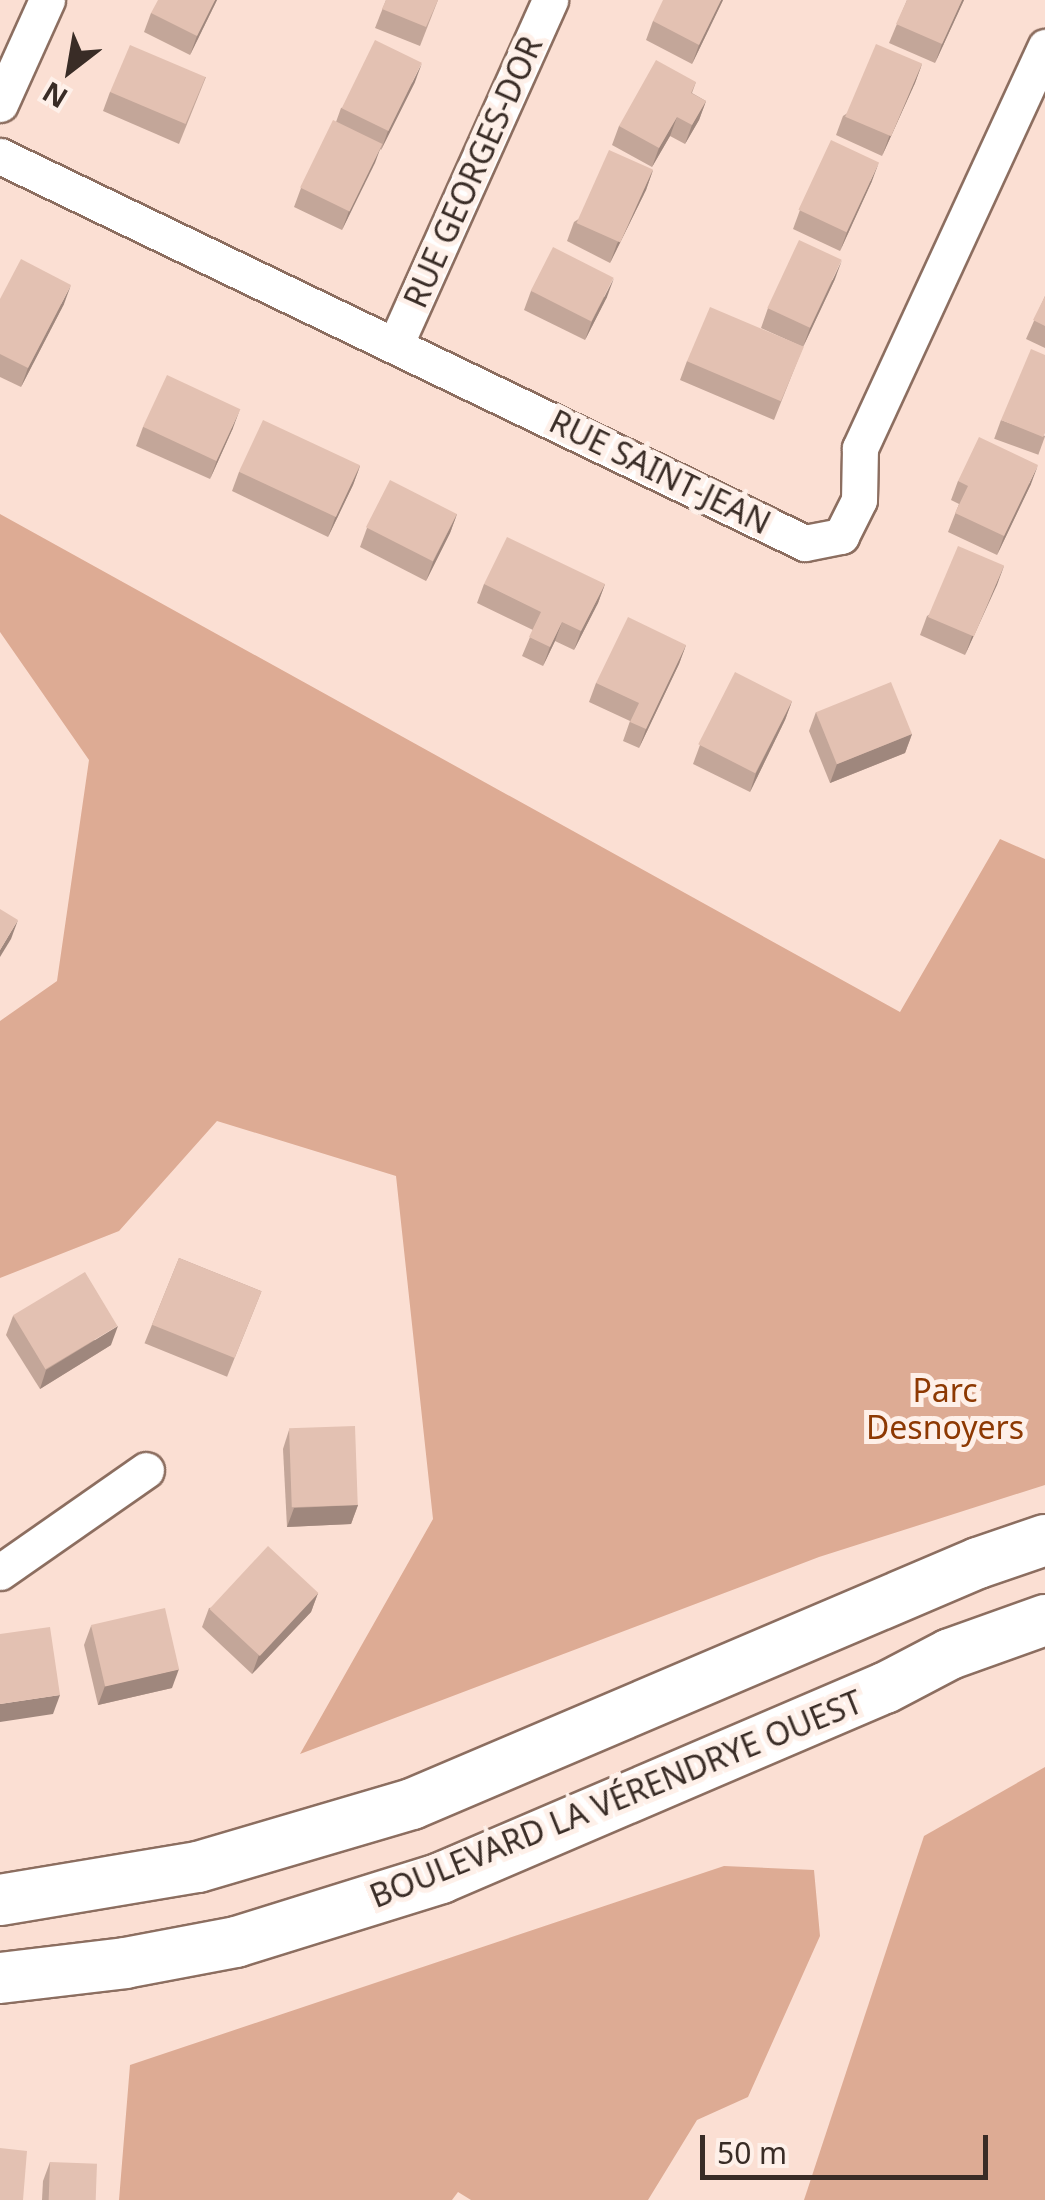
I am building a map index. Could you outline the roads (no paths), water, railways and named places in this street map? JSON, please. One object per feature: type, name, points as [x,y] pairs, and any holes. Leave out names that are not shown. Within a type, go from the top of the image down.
[{"type":"main road","points":[[0,1900],[86,1889],[198,1867],[412,1804],[978,1563],[1045,1540]]},
{"type":"main road","name":"BOULEVARD LA VÉRENDRYE OUEST","points":[[0,1978],[109,1965],[236,1942],[441,1878],[885,1688],[950,1654],[1045,1620]]},
{"type":"street","points":[[0,104],[47,0]]},
{"type":"street","name":"RUE GEORGES-DOR","points":[[396,343],[550,0]]},
{"type":"street","name":"RUE SAINT-JEAN","points":[[0,156],[396,343],[805,543],[841,536],[859,500],[860,448],[1045,47]]},
{"type":"street","points":[[0,1572],[146,1470]]},
{"type":"park label","name":"Parc Desnoyers","points":[[945,1410]]}]
